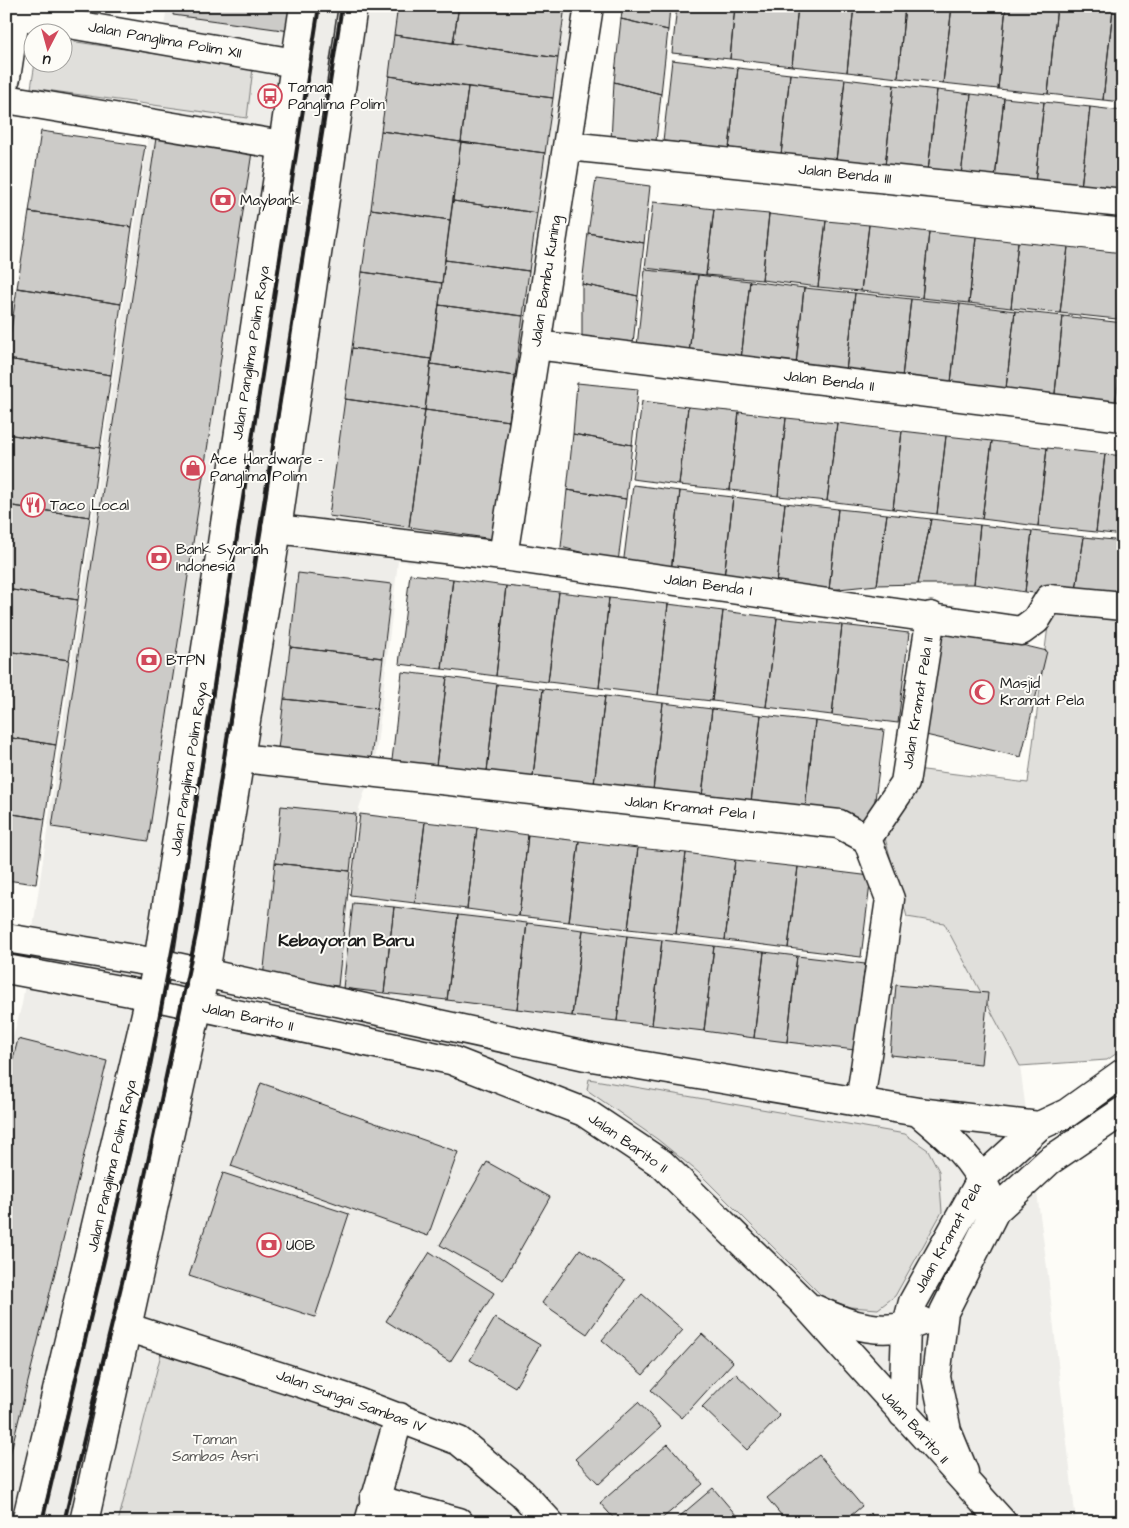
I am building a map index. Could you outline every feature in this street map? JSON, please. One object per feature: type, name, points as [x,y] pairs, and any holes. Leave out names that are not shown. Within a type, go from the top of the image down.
[{"type":"street","name":"Jalan Panglima Polim Raya","points":[[26,1522],[152,996],[304,6]]},
{"type":"street","points":[[84,1522],[205,973],[277,529],[353,6]]},
{"type":"street","name":"Jalan Bambu Kuning","points":[[503,556],[590,6]]},
{"type":"street","name":"Jalan Panglima Polim XII","points":[[13,11],[295,63]]},
{"type":"street","points":[[6,78],[13,11]]},
{"type":"street","points":[[6,99],[282,145]]},
{"type":"street","name":"Jalan Benda III","points":[[568,146],[1123,203]]},
{"type":"street","name":"Jalan Benda II","points":[[536,345],[1123,417]]},
{"type":"street","name":"Jalan Benda I","points":[[277,529],[503,556],[931,616],[1021,631],[1036,620],[1049,599],[1123,606]]},
{"type":"street","name":"Jalan Kramat Pela II","points":[[867,839],[905,783],[931,616]]},
{"type":"street","name":"Jalan Kramat Pela I","points":[[241,758],[839,824],[867,839]]},
{"type":"street","points":[[860,1102],[890,899],[867,839]]},
{"type":"street","points":[[6,938],[158,963],[586,1056],[918,1112],[1039,1126]]},
{"type":"street","name":"Jalan Barito II","points":[[6,969],[152,996],[452,1060],[584,1112],[662,1164],[804,1303],[1002,1522]]},
{"type":"street","name":"Jalan Kramat Pela","points":[[903,1414],[906,1328],[913,1302],[982,1178],[1039,1126],[1067,1113],[1123,1073]]},
{"type":"street","name":"Jalan Kramat Pela","points":[[972,1490],[948,1432],[936,1377],[944,1312],[995,1211],[1049,1161],[1123,1111]]},
{"type":"street","points":[[918,1112],[950,1138],[982,1178],[995,1211]]},
{"type":"street","points":[[804,1303],[846,1324],[878,1330],[906,1328],[944,1312]]},
{"type":"street","name":"Jalan Sungai Sambas IV","points":[[126,1327],[275,1373],[399,1417],[459,1441],[522,1493],[549,1522]]},
{"type":"street","points":[[399,1417],[371,1511],[459,1522]]},
{"type":"shaded area","points":[[167,6],[577,6],[499,570],[398,561],[375,763],[359,808],[348,899],[864,960],[890,958],[907,917],[944,923],[1020,1066],[1048,1275],[1076,1522],[6,1522],[6,1063],[22,1004]]},
{"type":"green space","points":[[72,41],[253,68],[247,118],[31,88],[34,72],[72,72]]},
{"type":"green space","points":[[1061,604],[1123,611],[1123,1049],[1107,1060],[1020,1066],[944,923],[907,917],[885,838],[916,769],[1028,783],[1049,618]]},
{"type":"green space","points":[[589,1079],[905,1134],[928,1150],[939,1171],[942,1212],[895,1296],[878,1309],[850,1307],[823,1297],[698,1172],[657,1139],[587,1090]]},
{"type":"green space","name":"Taman Sambas Asri","points":[[162,1350],[383,1426],[365,1522],[118,1522]]},
{"type":"building","points":[[174,6],[293,6],[290,31],[173,15]]},
{"type":"building","points":[[398,6],[459,6],[453,43],[394,35]]},
{"type":"building","points":[[459,6],[565,6],[558,58],[453,43]]},
{"type":"building","points":[[623,6],[670,6],[668,30],[621,19]]},
{"type":"building","points":[[677,6],[735,6],[730,59],[672,53]]},
{"type":"building","points":[[735,6],[798,6],[792,66],[730,59]]},
{"type":"building","points":[[798,6],[854,6],[847,72],[792,66]]},
{"type":"building","points":[[854,6],[905,6],[898,78],[847,72]]},
{"type":"building","points":[[905,6],[952,6],[943,83],[898,78]]},
{"type":"building","points":[[952,6],[1006,6],[998,89],[943,83]]},
{"type":"building","points":[[1006,6],[1057,6],[1048,94],[998,89]]},
{"type":"building","points":[[1057,6],[1113,9],[1103,100],[1048,94]]},
{"type":"building","points":[[1113,9],[1123,10],[1123,102],[1103,100]]},
{"type":"building","points":[[621,19],[668,30],[661,94],[614,82]]},
{"type":"building","points":[[394,35],[558,58],[553,98],[389,76]]},
{"type":"building","points":[[672,60],[738,68],[729,149],[663,141]]},
{"type":"building","points":[[738,68],[790,74],[781,155],[729,149]]},
{"type":"building","points":[[790,74],[845,79],[836,161],[781,155]]},
{"type":"building","points":[[389,76],[468,87],[461,142],[381,131]]},
{"type":"building","points":[[845,79],[894,85],[885,166],[836,161]]},
{"type":"building","points":[[614,82],[661,94],[655,151],[611,141]]},
{"type":"building","points":[[894,85],[937,90],[928,171],[885,166]]},
{"type":"building","points":[[468,87],[553,98],[545,153],[461,142]]},
{"type":"building","points":[[937,90],[971,94],[961,175],[928,171]]},
{"type":"building","points":[[971,94],[1004,98],[995,179],[961,175]]},
{"type":"building","points":[[1004,98],[1044,102],[1035,183],[995,179]]},
{"type":"building","points":[[1044,102],[1090,107],[1081,188],[1035,183]]},
{"type":"building","points":[[1090,107],[1123,111],[1123,193],[1081,188]]},
{"type":"building","points":[[41,131],[145,146],[132,227],[29,212]]},
{"type":"building","points":[[381,131],[461,142],[450,220],[371,209]]},
{"type":"building","points":[[156,138],[252,152],[148,841],[52,827]]},
{"type":"building","points":[[461,142],[545,153],[537,213],[453,201]]},
{"type":"building","points":[[596,179],[650,186],[644,243],[588,233]]},
{"type":"building","points":[[453,201],[537,213],[529,271],[445,260]]},
{"type":"building","points":[[653,202],[714,209],[706,275],[645,268]]},
{"type":"building","points":[[371,209],[450,220],[442,283],[362,272]]},
{"type":"building","points":[[714,209],[769,214],[762,280],[706,275]]},
{"type":"building","points":[[29,212],[132,227],[121,304],[17,288]]},
{"type":"building","points":[[769,214],[826,221],[818,287],[762,280]]},
{"type":"building","points":[[826,221],[869,225],[861,291],[818,287]]},
{"type":"building","points":[[869,225],[929,232],[922,298],[861,291]]},
{"type":"building","points":[[929,232],[976,237],[969,303],[922,298]]},
{"type":"building","points":[[588,233],[644,243],[638,296],[582,284]]},
{"type":"building","points":[[976,237],[1018,242],[1011,308],[969,303]]},
{"type":"building","points":[[1018,242],[1068,247],[1060,313],[1011,308]]},
{"type":"building","points":[[1068,247],[1123,253],[1117,319],[1060,313]]},
{"type":"building","points":[[445,260],[529,271],[523,316],[439,305]]},
{"type":"building","points":[[1123,265],[1123,320],[1117,319]]},
{"type":"building","points":[[645,270],[698,275],[688,362],[636,356]]},
{"type":"building","points":[[362,272],[442,283],[431,359],[352,348]]},
{"type":"building","points":[[698,275],[750,281],[740,368],[688,362]]},
{"type":"building","points":[[750,281],[804,288],[795,374],[740,368]]},
{"type":"building","points":[[582,284],[638,296],[632,353],[582,338]]},
{"type":"building","points":[[17,288],[121,304],[111,375],[7,359]]},
{"type":"building","points":[[804,288],[855,293],[845,380],[795,374]]},
{"type":"building","points":[[855,293],[911,299],[901,386],[845,380]]},
{"type":"building","points":[[911,299],[960,304],[950,391],[901,386]]},
{"type":"building","points":[[960,304],[1015,311],[1005,397],[950,391]]},
{"type":"building","points":[[439,305],[523,316],[515,376],[431,364]]},
{"type":"building","points":[[1015,311],[1063,316],[1054,403],[1005,397]]},
{"type":"building","points":[[1063,316],[1123,323],[1115,409],[1054,403]]},
{"type":"building","points":[[1123,339],[1123,410],[1115,409]]},
{"type":"building","points":[[352,348],[431,359],[425,410],[345,399]]},
{"type":"building","points":[[7,359],[111,375],[100,448],[6,434]]},
{"type":"building","points":[[431,364],[515,376],[509,421],[425,410]]},
{"type":"building","points":[[577,383],[638,389],[632,445],[573,434]]},
{"type":"building","points":[[345,399],[425,410],[409,527],[329,516]]},
{"type":"building","points":[[642,401],[688,407],[679,485],[632,479]]},
{"type":"building","points":[[688,407],[739,412],[730,490],[679,485]]},
{"type":"building","points":[[425,410],[509,421],[493,539],[409,527]]},
{"type":"building","points":[[739,412],[786,418],[778,496],[730,490]]},
{"type":"building","points":[[786,418],[837,423],[827,501],[778,496]]},
{"type":"building","points":[[837,423],[902,431],[893,509],[827,501]]},
{"type":"building","points":[[902,431],[946,436],[937,514],[893,509]]},
{"type":"building","points":[[6,434],[100,448],[90,517],[6,505]]},
{"type":"building","points":[[573,434],[632,445],[626,499],[567,490]]},
{"type":"building","points":[[946,436],[992,441],[982,519],[937,514]]},
{"type":"building","points":[[992,441],[1047,448],[1038,526],[982,519]]},
{"type":"building","points":[[1047,448],[1105,454],[1096,532],[1038,526]]},
{"type":"building","points":[[1105,454],[1123,456],[1123,535],[1096,532]]},
{"type":"building","points":[[633,485],[680,491],[671,572],[623,566]]},
{"type":"building","points":[[567,490],[626,499],[618,562],[561,547]]},
{"type":"building","points":[[680,491],[733,497],[724,578],[671,572]]},
{"type":"building","points":[[733,497],[785,503],[776,584],[724,578]]},
{"type":"building","points":[[785,503],[838,509],[829,590],[776,584]]},
{"type":"building","points":[[6,505],[90,517],[78,600],[6,589]]},
{"type":"building","points":[[838,509],[887,514],[877,585],[829,590]]},
{"type":"building","points":[[887,514],[931,519],[918,584],[877,585]]},
{"type":"building","points":[[931,519],[980,525],[974,584],[918,584]]},
{"type":"building","points":[[980,525],[1032,531],[1025,592],[974,584]]},
{"type":"building","points":[[1032,531],[1084,537],[1075,597],[1025,592]]},
{"type":"building","points":[[1084,537],[1123,541],[1123,601],[1075,597]]},
{"type":"building","points":[[298,573],[392,584],[383,658],[290,647]]},
{"type":"building","points":[[410,574],[453,579],[442,669],[399,664]]},
{"type":"building","points":[[453,579],[506,586],[496,676],[442,669]]},
{"type":"building","points":[[506,586],[559,592],[548,682],[496,676]]},
{"type":"building","points":[[6,589],[78,600],[69,660],[6,651]]},
{"type":"building","points":[[559,592],[609,598],[599,688],[548,682]]},
{"type":"building","points":[[609,598],[668,604],[658,695],[599,688]]},
{"type":"building","points":[[668,604],[723,611],[712,701],[658,695]]},
{"type":"building","points":[[723,611],[777,618],[766,707],[712,701]]},
{"type":"building","points":[[777,618],[842,625],[832,715],[766,707]]},
{"type":"building","points":[[842,625],[909,633],[898,723],[832,715]]},
{"type":"building","name":"Masjid Kramat Pela","points":[[943,626],[1047,651],[1021,757],[917,733]]},
{"type":"building","points":[[290,647],[383,658],[377,709],[284,699]]},
{"type":"building","points":[[6,651],[69,660],[56,745],[6,737]]},
{"type":"building","points":[[402,672],[447,677],[435,774],[391,769]]},
{"type":"building","points":[[447,677],[497,684],[486,780],[435,774]]},
{"type":"building","points":[[497,684],[543,689],[532,785],[486,780]]},
{"type":"building","points":[[543,689],[605,696],[593,792],[532,785]]},
{"type":"building","points":[[605,696],[663,703],[652,799],[593,792]]},
{"type":"building","points":[[284,699],[377,709],[370,768],[277,757]]},
{"type":"building","points":[[663,703],[712,709],[701,805],[652,799]]},
{"type":"building","points":[[712,709],[761,715],[750,811],[701,805]]},
{"type":"building","points":[[761,715],[815,721],[804,817],[750,811]]},
{"type":"building","points":[[815,721],[884,730],[872,823],[804,817]]},
{"type":"building","points":[[6,737],[56,745],[45,819],[6,813]]},
{"type":"building","points":[[281,806],[356,814],[350,871],[275,863]]},
{"type":"building","points":[[6,813],[45,819],[36,884],[6,880]]},
{"type":"building","points":[[360,814],[425,822],[415,903],[350,895]]},
{"type":"building","points":[[425,822],[477,828],[467,909],[415,903]]},
{"type":"building","points":[[477,828],[528,835],[519,916],[467,909]]},
{"type":"building","points":[[528,835],[579,841],[569,922],[519,916]]},
{"type":"building","points":[[579,841],[638,848],[628,929],[569,922]]},
{"type":"building","points":[[638,848],[686,853],[676,934],[628,929]]},
{"type":"building","points":[[686,853],[735,860],[725,940],[676,934]]},
{"type":"building","points":[[735,860],[798,867],[788,948],[725,940]]},
{"type":"building","points":[[275,863],[350,871],[338,986],[263,978]]},
{"type":"building","points":[[798,867],[871,876],[861,957],[788,948]]},
{"type":"building","points":[[353,903],[394,907],[384,993],[343,988]]},
{"type":"building","points":[[394,907],[458,915],[447,1000],[384,993]]},
{"type":"building","points":[[458,915],[527,923],[517,1009],[447,1000]]},
{"type":"building","points":[[527,923],[583,930],[572,1016],[517,1009]]},
{"type":"building","points":[[583,930],[627,936],[617,1021],[572,1016]]},
{"type":"building","points":[[627,936],[662,940],[652,1025],[617,1021]]},
{"type":"building","points":[[662,940],[714,946],[704,1031],[652,1025]]},
{"type":"building","points":[[714,946],[764,952],[754,1038],[704,1031]]},
{"type":"building","points":[[764,952],[797,956],[787,1042],[754,1038]]},
{"type":"building","points":[[797,956],[865,964],[855,1050],[787,1042]]},
{"type":"building","points":[[896,985],[988,993],[981,1064],[890,1055]]},
{"type":"building","points":[[18,1039],[107,1061],[6,1471],[6,1087]]},
{"type":"building","points":[[261,1083],[458,1152],[428,1236],[231,1166]]},
{"type":"building","points":[[487,1162],[550,1197],[503,1280],[440,1245]]},
{"type":"building","name":"UOB","points":[[223,1173],[349,1214],[315,1317],[189,1276]]},
{"type":"building","points":[[580,1249],[625,1280],[587,1334],[542,1303]]},
{"type":"building","points":[[430,1252],[494,1293],[450,1362],[386,1321]]},
{"type":"building","points":[[642,1294],[683,1330],[643,1375],[602,1340]]},
{"type":"building","points":[[495,1318],[540,1345],[515,1387],[470,1360]]},
{"type":"building","points":[[702,1334],[733,1362],[682,1418],[651,1390]]},
{"type":"building","points":[[735,1373],[780,1416],[747,1450],[702,1407]]},
{"type":"building","points":[[638,1402],[661,1427],[599,1484],[575,1459]]},
{"type":"building","points":[[668,1444],[703,1484],[658,1522],[617,1522],[600,1503]]},
{"type":"building","points":[[819,1455],[862,1506],[843,1522],[787,1522],[767,1498]]},
{"type":"building","points":[[713,1488],[742,1522],[673,1522]]},
{"type":"building","points":[[870,1513],[879,1522],[862,1522]]},
{"type":"railway","points":[[42,1522],[150,1066],[177,925],[319,6]]},
{"type":"railway","points":[[64,1522],[125,1270],[197,930],[342,6]]},
{"type":"place","name":"Taman Panglima Polim","points":[[270,96]]},
{"type":"place","name":"Maybank","points":[[223,200]]},
{"type":"place","name":"Ace Hardware - Panglima Polim","points":[[193,468]]},
{"type":"place","name":"Taco Local","points":[[33,505]]},
{"type":"place","name":"Bank Syariah Indonesia","points":[[159,558]]},
{"type":"place","name":"BTPN","points":[[149,660]]},
{"type":"place","name":"Masjid Kramat Pela","points":[[982,692]]},
{"type":"place","name":"UOB","points":[[269,1245]]},
{"type":"district","name":"Kebayoran Baru","points":[[346,940]]}]
